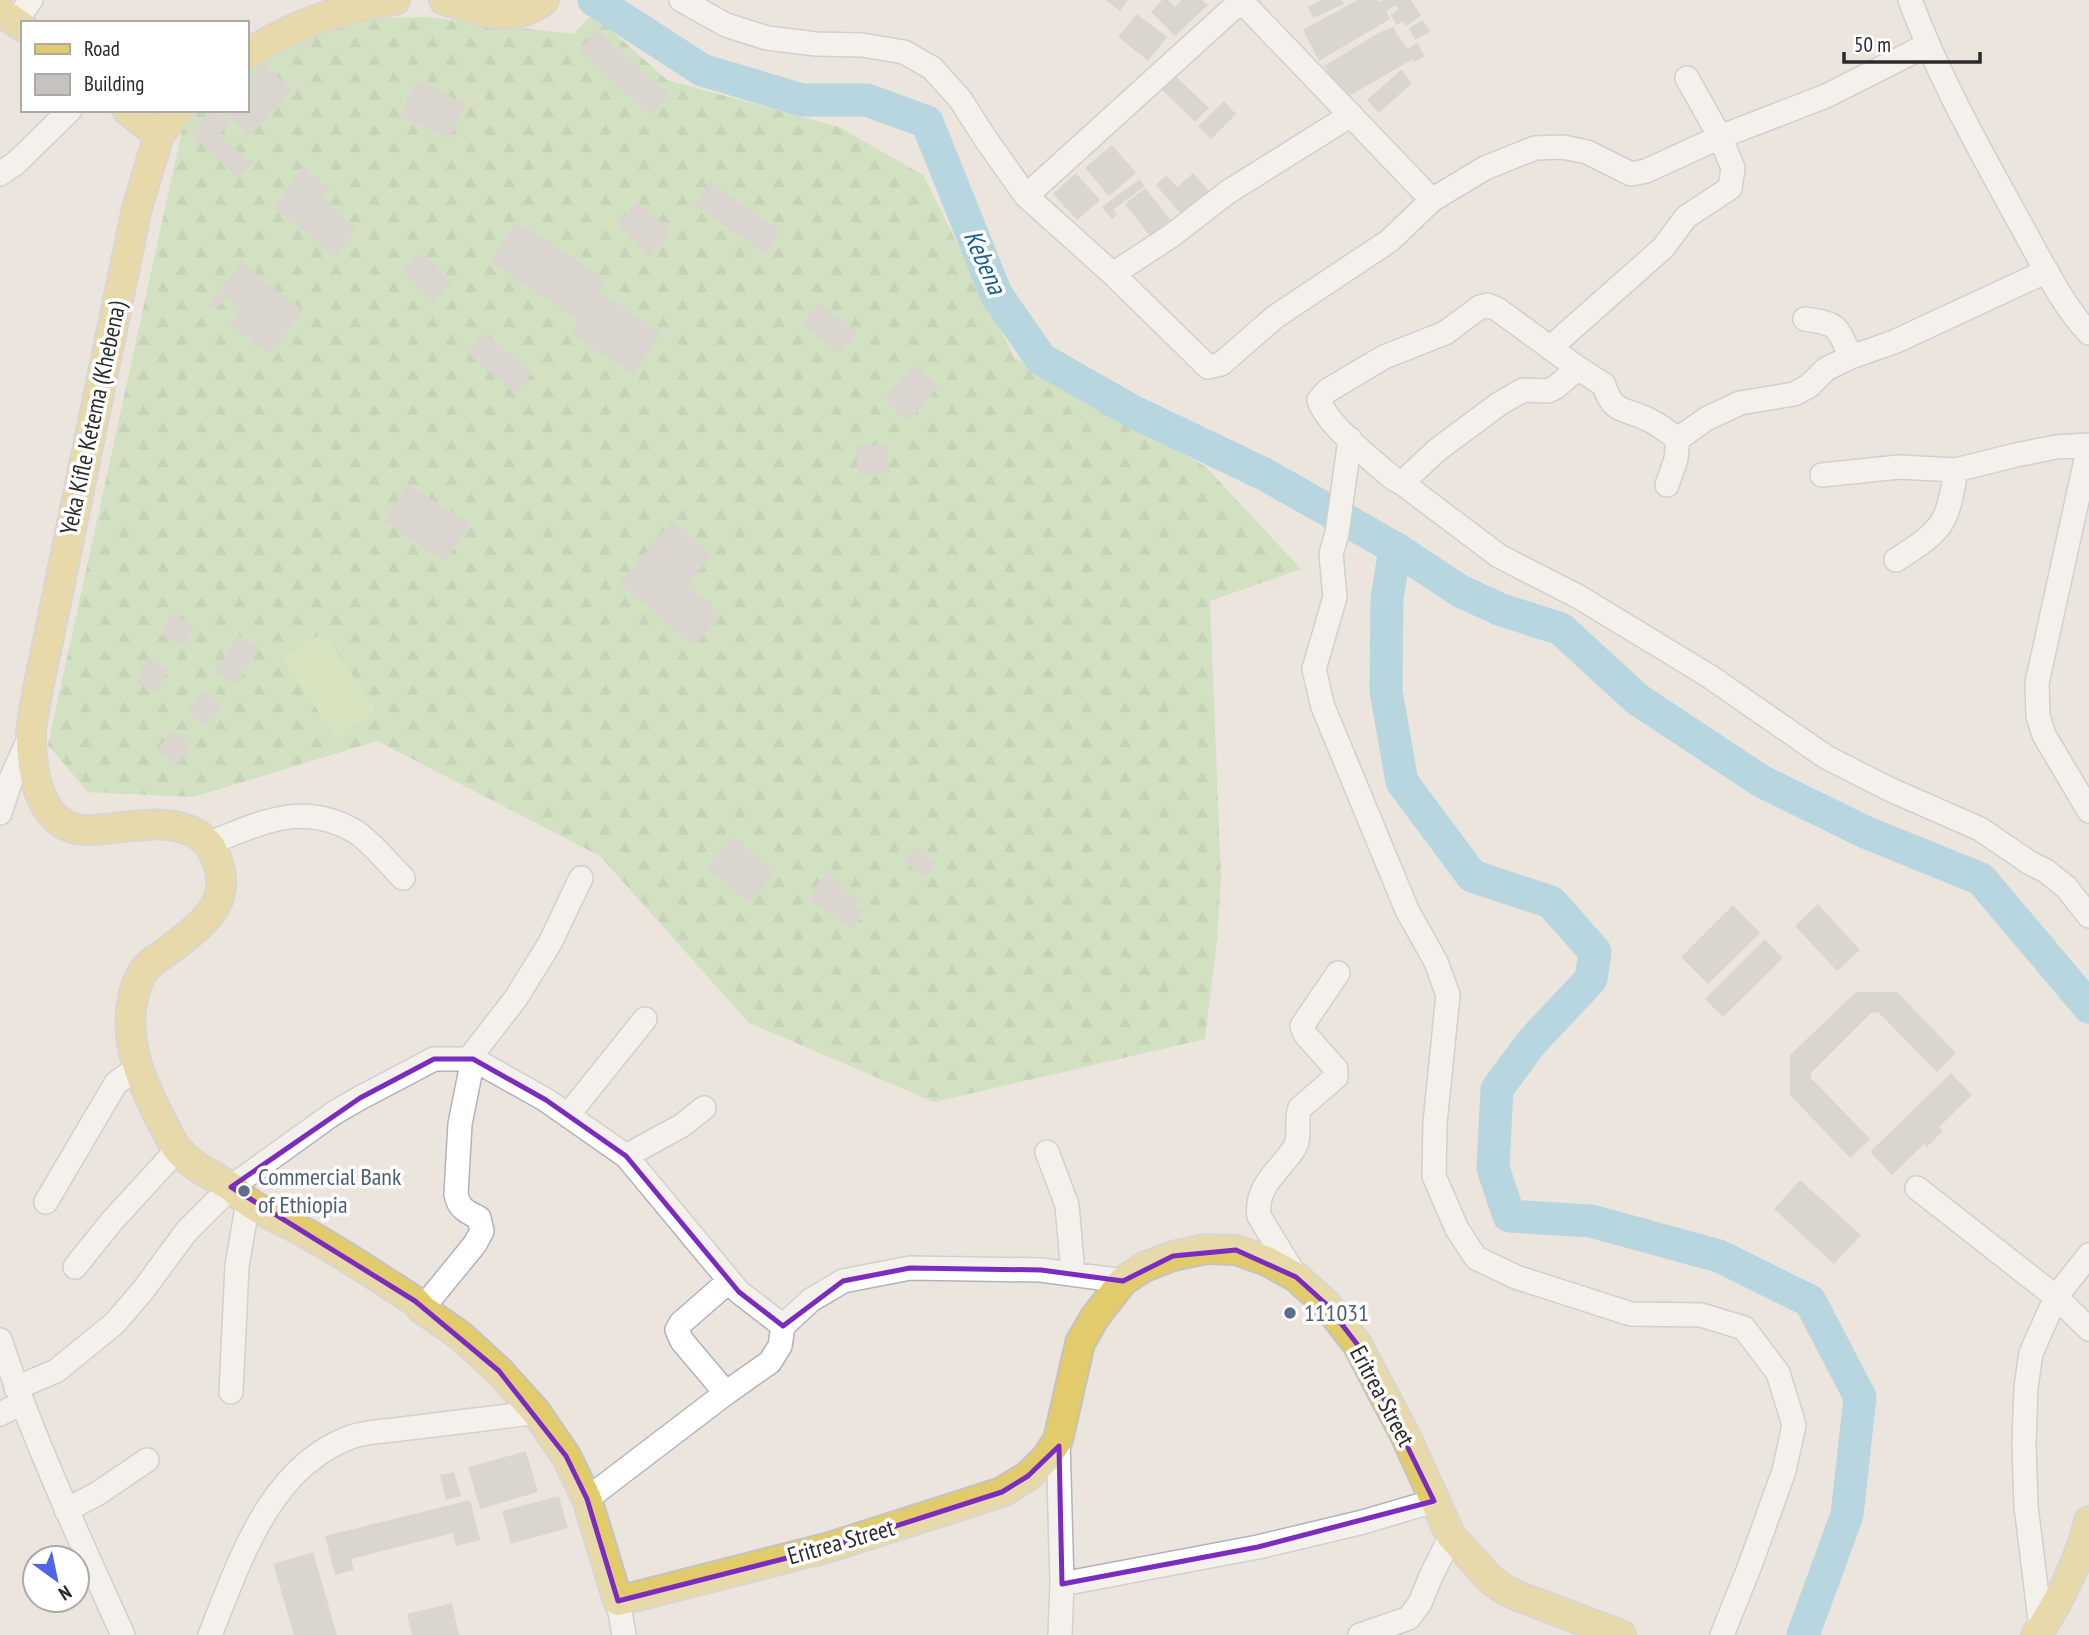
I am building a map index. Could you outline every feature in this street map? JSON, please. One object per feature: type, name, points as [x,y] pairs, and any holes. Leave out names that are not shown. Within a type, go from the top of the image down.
[{"type":"main road","points":[[248,54],[293,29],[324,16],[395,0]]},
{"type":"main road","points":[[444,0],[505,15],[524,13],[538,4]]},
{"type":"main road","points":[[130,112],[159,135]]},
{"type":"main road","name":"Yeka Kifle Ketema (Khebena)","points":[[177,112],[159,135],[138,208],[31,734],[40,797],[52,815],[69,827],[89,831],[176,826],[193,832],[210,844]]},
{"type":"main road","points":[[210,844],[222,879],[221,895],[214,911],[144,970],[136,983],[131,1006],[130,1033],[150,1100],[177,1150],[202,1170],[415,1301],[422,1309],[461,1336],[499,1371],[536,1412],[566,1456],[587,1499],[618,1601]]},
{"type":"main road","name":"Eritrea Street","points":[[618,1601],[830,1547],[1002,1492],[1028,1476],[1046,1458],[1058,1440],[1080,1343],[1095,1317],[1123,1281],[1144,1267],[1173,1256],[1206,1249],[1237,1250],[1267,1261],[1296,1277],[1326,1304],[1356,1343],[1405,1435],[1451,1536],[1491,1580],[1505,1590],[1621,1635]]},
{"type":"main road","points":[[2038,1632],[2071,1572],[2089,1521]]},
{"type":"street","points":[[681,0],[726,25],[767,38],[816,44],[862,45],[904,52],[932,68],[960,99],[1026,196],[1113,274],[1208,367],[1221,364],[1275,317],[1389,241],[1432,200],[1485,168],[1535,148],[1563,148],[1587,152],[1631,174],[1646,171],[1720,137],[1826,96],[1927,46]]},
{"type":"street","points":[[1910,0],[1927,46],[2047,271],[2080,324],[2089,332]]},
{"type":"street","points":[[1026,196],[1231,10],[1240,5],[1248,8],[1432,200]]},
{"type":"street","points":[[1550,348],[1663,248],[1686,217],[1730,188],[1733,168],[1720,137],[1687,78]]},
{"type":"street","points":[[0,174],[25,155],[68,112]]},
{"type":"street","points":[[1113,274],[1171,236],[1228,192],[1351,115]]},
{"type":"street","points":[[1667,485],[1676,459],[1678,439],[1706,419],[1740,403],[1794,394],[1809,386],[1826,369],[1894,342],[2047,271]]},
{"type":"street","points":[[1678,439],[1646,418],[1616,408],[1604,385],[1497,309],[1487,305],[1480,307],[1445,333],[1384,357],[1327,391],[1319,400],[1322,410],[1385,472],[1499,556],[1579,597],[1709,676],[1826,757],[1980,830],[2046,871],[2066,887],[2089,916]]},
{"type":"street","points":[[1805,319],[1827,322],[1837,327],[1851,357]]},
{"type":"street","points":[[1402,483],[1437,450],[1499,404],[1523,390],[1548,391],[1577,368]]},
{"type":"street","points":[[1350,439],[1337,533],[1331,554],[1335,597],[1314,669],[1323,707],[1354,783],[1407,910],[1437,962],[1448,995],[1435,1123],[1434,1176],[1457,1229],[1476,1258],[1516,1277],[1631,1314],[1701,1315],[1744,1328],[1778,1373],[1794,1424],[1784,1471],[1722,1635]]},
{"type":"street","points":[[1822,475],[1899,467],[1956,470],[2056,447],[2089,445],[2037,683],[2038,716],[2044,735],[2089,811]]},
{"type":"street","points":[[1896,559],[1928,540],[1944,522],[1956,470]]},
{"type":"street","points":[[0,813],[11,779],[31,734]]},
{"type":"street","points":[[210,844],[275,818],[303,814],[332,821],[357,832],[403,878]]},
{"type":"street","points":[[422,1309],[475,1244],[482,1231],[479,1219],[461,1207],[456,1194],[460,1124],[471,1060],[516,998],[550,943],[581,878]]},
{"type":"street","points":[[1296,1277],[1259,1216],[1258,1204],[1269,1178],[1297,1144],[1297,1115],[1300,1108],[1336,1077],[1336,1069],[1305,1034],[1302,1026],[1338,973]]},
{"type":"street","points":[[568,1115],[645,1018]]},
{"type":"street","points":[[0,1414],[19,1395],[56,1371],[114,1323],[144,1289],[186,1232],[239,1194],[334,1113],[434,1059],[471,1060],[546,1100],[626,1156],[739,1292],[783,1326]]},
{"type":"street","points":[[46,1202],[116,1083],[138,1067]]},
{"type":"street","points":[[626,1156],[681,1126],[704,1108]]},
{"type":"street","points":[[75,1267],[112,1221],[177,1150]]},
{"type":"street","points":[[1047,1152],[1068,1205],[1073,1274]]},
{"type":"street","points":[[1916,1188],[2056,1297],[2089,1329]]},
{"type":"street","points":[[231,1392],[239,1194]]},
{"type":"street","points":[[2038,1632],[2025,1506],[2026,1387],[2031,1353],[2056,1297],[2089,1255]]},
{"type":"street","points":[[587,1499],[770,1362],[780,1346],[783,1326],[811,1300],[843,1281],[910,1268],[1041,1270],[1123,1281]]},
{"type":"street","points":[[726,1393],[682,1341],[677,1330],[681,1323],[729,1281]]},
{"type":"street","points":[[0,1340],[19,1395],[66,1510],[123,1635]]},
{"type":"street","points":[[210,1635],[246,1546],[270,1504],[290,1480],[320,1452],[353,1436],[536,1412]]},
{"type":"street","points":[[1058,1440],[1062,1584],[1060,1635]]},
{"type":"street","points":[[66,1510],[97,1494],[147,1460]]},
{"type":"street","points":[[1062,1584],[1258,1547],[1363,1522],[1434,1501]]},
{"type":"street","points":[[1360,1635],[1409,1618],[1420,1603],[1451,1536]]},
{"type":"street","points":[[618,1601],[624,1635]]},
{"type":"highlighted area","points":[[434,1059],[473,1059],[546,1100],[626,1156],[739,1292],[783,1326],[843,1281],[910,1268],[1041,1270],[1123,1281],[1173,1256],[1236,1250],[1296,1277],[1326,1304],[1357,1344],[1434,1501],[1258,1547],[1062,1584],[1059,1446],[1028,1476],[1002,1492],[830,1547],[618,1601],[587,1499],[566,1456],[499,1371],[415,1301],[231,1187],[360,1098]]},
{"type":"green space","points":[[593,14],[667,80],[839,127],[923,175],[1014,357],[1206,467],[1301,569],[1210,601],[1221,879],[1217,941],[1205,1039],[934,1102],[749,1023],[600,856],[377,741],[194,797],[88,792],[48,745],[183,126],[196,112],[248,112],[248,65],[293,38],[356,19],[426,17],[573,34]]},
{"type":"green space","points":[[323,632],[376,710],[336,737],[283,659]]},
{"type":"building","points":[[1105,0],[1128,0],[1120,11]]},
{"type":"building","points":[[1162,0],[1168,0],[1175,7],[1182,0],[1202,0],[1208,5],[1175,36],[1151,12]]},
{"type":"building","points":[[1321,0],[1342,0],[1344,4],[1313,18],[1308,7]]},
{"type":"building","points":[[1357,0],[1411,0],[1421,16],[1406,26],[1403,21],[1397,25],[1390,15],[1399,9],[1396,5],[1386,11],[1390,19],[1319,61],[1303,30]]},
{"type":"building","points":[[1137,14],[1167,37],[1148,61],[1118,37]]},
{"type":"building","points":[[1423,20],[1430,32],[1415,40],[1409,28]]},
{"type":"building","points":[[1393,27],[1407,49],[1417,43],[1425,56],[1415,62],[1413,59],[1344,99],[1324,66],[1378,33]]},
{"type":"building","points":[[597,29],[670,94],[651,116],[579,50]]},
{"type":"building","points":[[263,63],[292,89],[250,136],[223,112],[248,112],[248,80]]},
{"type":"building","points":[[1401,70],[1412,83],[1379,113],[1367,100]]},
{"type":"building","points":[[1170,71],[1209,108],[1195,122],[1157,85]]},
{"type":"building","points":[[417,81],[466,103],[450,139],[400,117]]},
{"type":"building","points":[[1224,101],[1236,114],[1211,139],[1198,126]]},
{"type":"building","points":[[211,112],[218,112],[231,122],[219,136],[253,163],[239,178],[191,135]]},
{"type":"building","points":[[1112,145],[1136,173],[1109,196],[1085,168]]},
{"type":"building","points":[[303,167],[330,190],[322,198],[356,229],[335,256],[274,207]]},
{"type":"building","points":[[1076,173],[1100,200],[1077,220],[1053,194]]},
{"type":"building","points":[[1193,173],[1209,191],[1182,215],[1156,185],[1166,175],[1177,187]]},
{"type":"building","points":[[1139,179],[1145,186],[1113,210],[1117,215],[1112,219],[1102,207]]},
{"type":"building","points":[[710,182],[781,231],[765,254],[694,204]]},
{"type":"building","points":[[1145,188],[1170,219],[1150,236],[1125,204]]},
{"type":"building","points":[[638,201],[672,233],[649,257],[616,224]]},
{"type":"building","points":[[517,222],[606,280],[598,292],[661,333],[633,374],[571,333],[579,320],[490,262]]},
{"type":"building","points":[[421,252],[452,283],[433,302],[403,270]]},
{"type":"building","points":[[242,263],[303,311],[269,354],[230,324],[241,310],[225,297],[215,311],[207,305]]},
{"type":"building","points":[[819,303],[857,333],[840,354],[802,325]]},
{"type":"building","points":[[484,333],[532,373],[515,393],[467,353]]},
{"type":"building","points":[[915,365],[939,386],[909,421],[885,400]]},
{"type":"building","points":[[887,444],[889,473],[858,475],[856,446]]},
{"type":"building","points":[[408,484],[470,524],[445,562],[383,522]]},
{"type":"building","points":[[672,521],[712,555],[687,585],[721,614],[694,646],[619,583]]},
{"type":"building","points":[[171,614],[194,625],[184,646],[161,635]]},
{"type":"building","points":[[238,635],[259,647],[236,685],[215,672]]},
{"type":"building","points":[[148,658],[169,670],[156,693],[135,681]]},
{"type":"building","points":[[204,691],[223,707],[205,726],[187,710]]},
{"type":"building","points":[[173,730],[192,746],[176,766],[157,750]]},
{"type":"building","points":[[732,837],[775,872],[750,903],[707,868]]},
{"type":"building","points":[[916,847],[936,863],[924,877],[904,861]]},
{"type":"building","points":[[827,872],[842,882],[839,886],[858,900],[854,906],[864,912],[852,929],[808,899]]},
{"type":"building","points":[[1818,904],[1860,950],[1837,971],[1795,926]]},
{"type":"building","points":[[1733,905],[1760,933],[1708,984],[1681,957]]},
{"type":"building","points":[[1765,939],[1783,958],[1723,1017],[1705,999]]},
{"type":"building","points":[[1856,992],[1897,992],[1956,1053],[1937,1072],[1878,1012],[1871,1013],[1811,1073],[1811,1078],[1870,1139],[1850,1158],[1790,1095],[1790,1055]]},
{"type":"building","points":[[1951,1073],[1972,1095],[1939,1127],[1943,1131],[1927,1147],[1924,1144],[1892,1175],[1870,1152]]},
{"type":"building","points":[[1800,1180],[1861,1235],[1834,1264],[1774,1209]]},
{"type":"building","points":[[526,1451],[538,1492],[480,1509],[468,1467]]},
{"type":"building","points":[[454,1472],[461,1496],[446,1500],[440,1475]]},
{"type":"building","points":[[559,1496],[568,1528],[511,1544],[502,1511]]},
{"type":"building","points":[[470,1500],[480,1540],[456,1546],[453,1533],[351,1559],[354,1570],[335,1575],[325,1536]]},
{"type":"building","points":[[313,1552],[337,1635],[294,1635],[273,1564]]},
{"type":"building","points":[[452,1603],[459,1635],[412,1635],[407,1614]]},
{"type":"waterway","name":"Kebena","points":[[594,0],[702,70],[802,100],[867,100],[927,122],[996,294],[1041,359],[1134,412],[1264,474],[1395,548],[1460,591],[1499,609],[1561,629],[1637,699],[1761,781],[1865,832],[1981,879],[2089,1007]]},
{"type":"waterway","points":[[1395,548],[1387,599],[1386,691],[1402,782],[1472,876],[1551,902],[1595,952],[1591,979],[1531,1043],[1497,1089],[1493,1168],[1509,1216],[1591,1221],[1719,1256],[1810,1301],[1860,1397],[1847,1515],[1803,1635]]},
{"type":"place","name":"Commercial Bank of Ethiopia","points":[[244,1191]]},
{"type":"place","name":"111031","points":[[1290,1313]]}]
